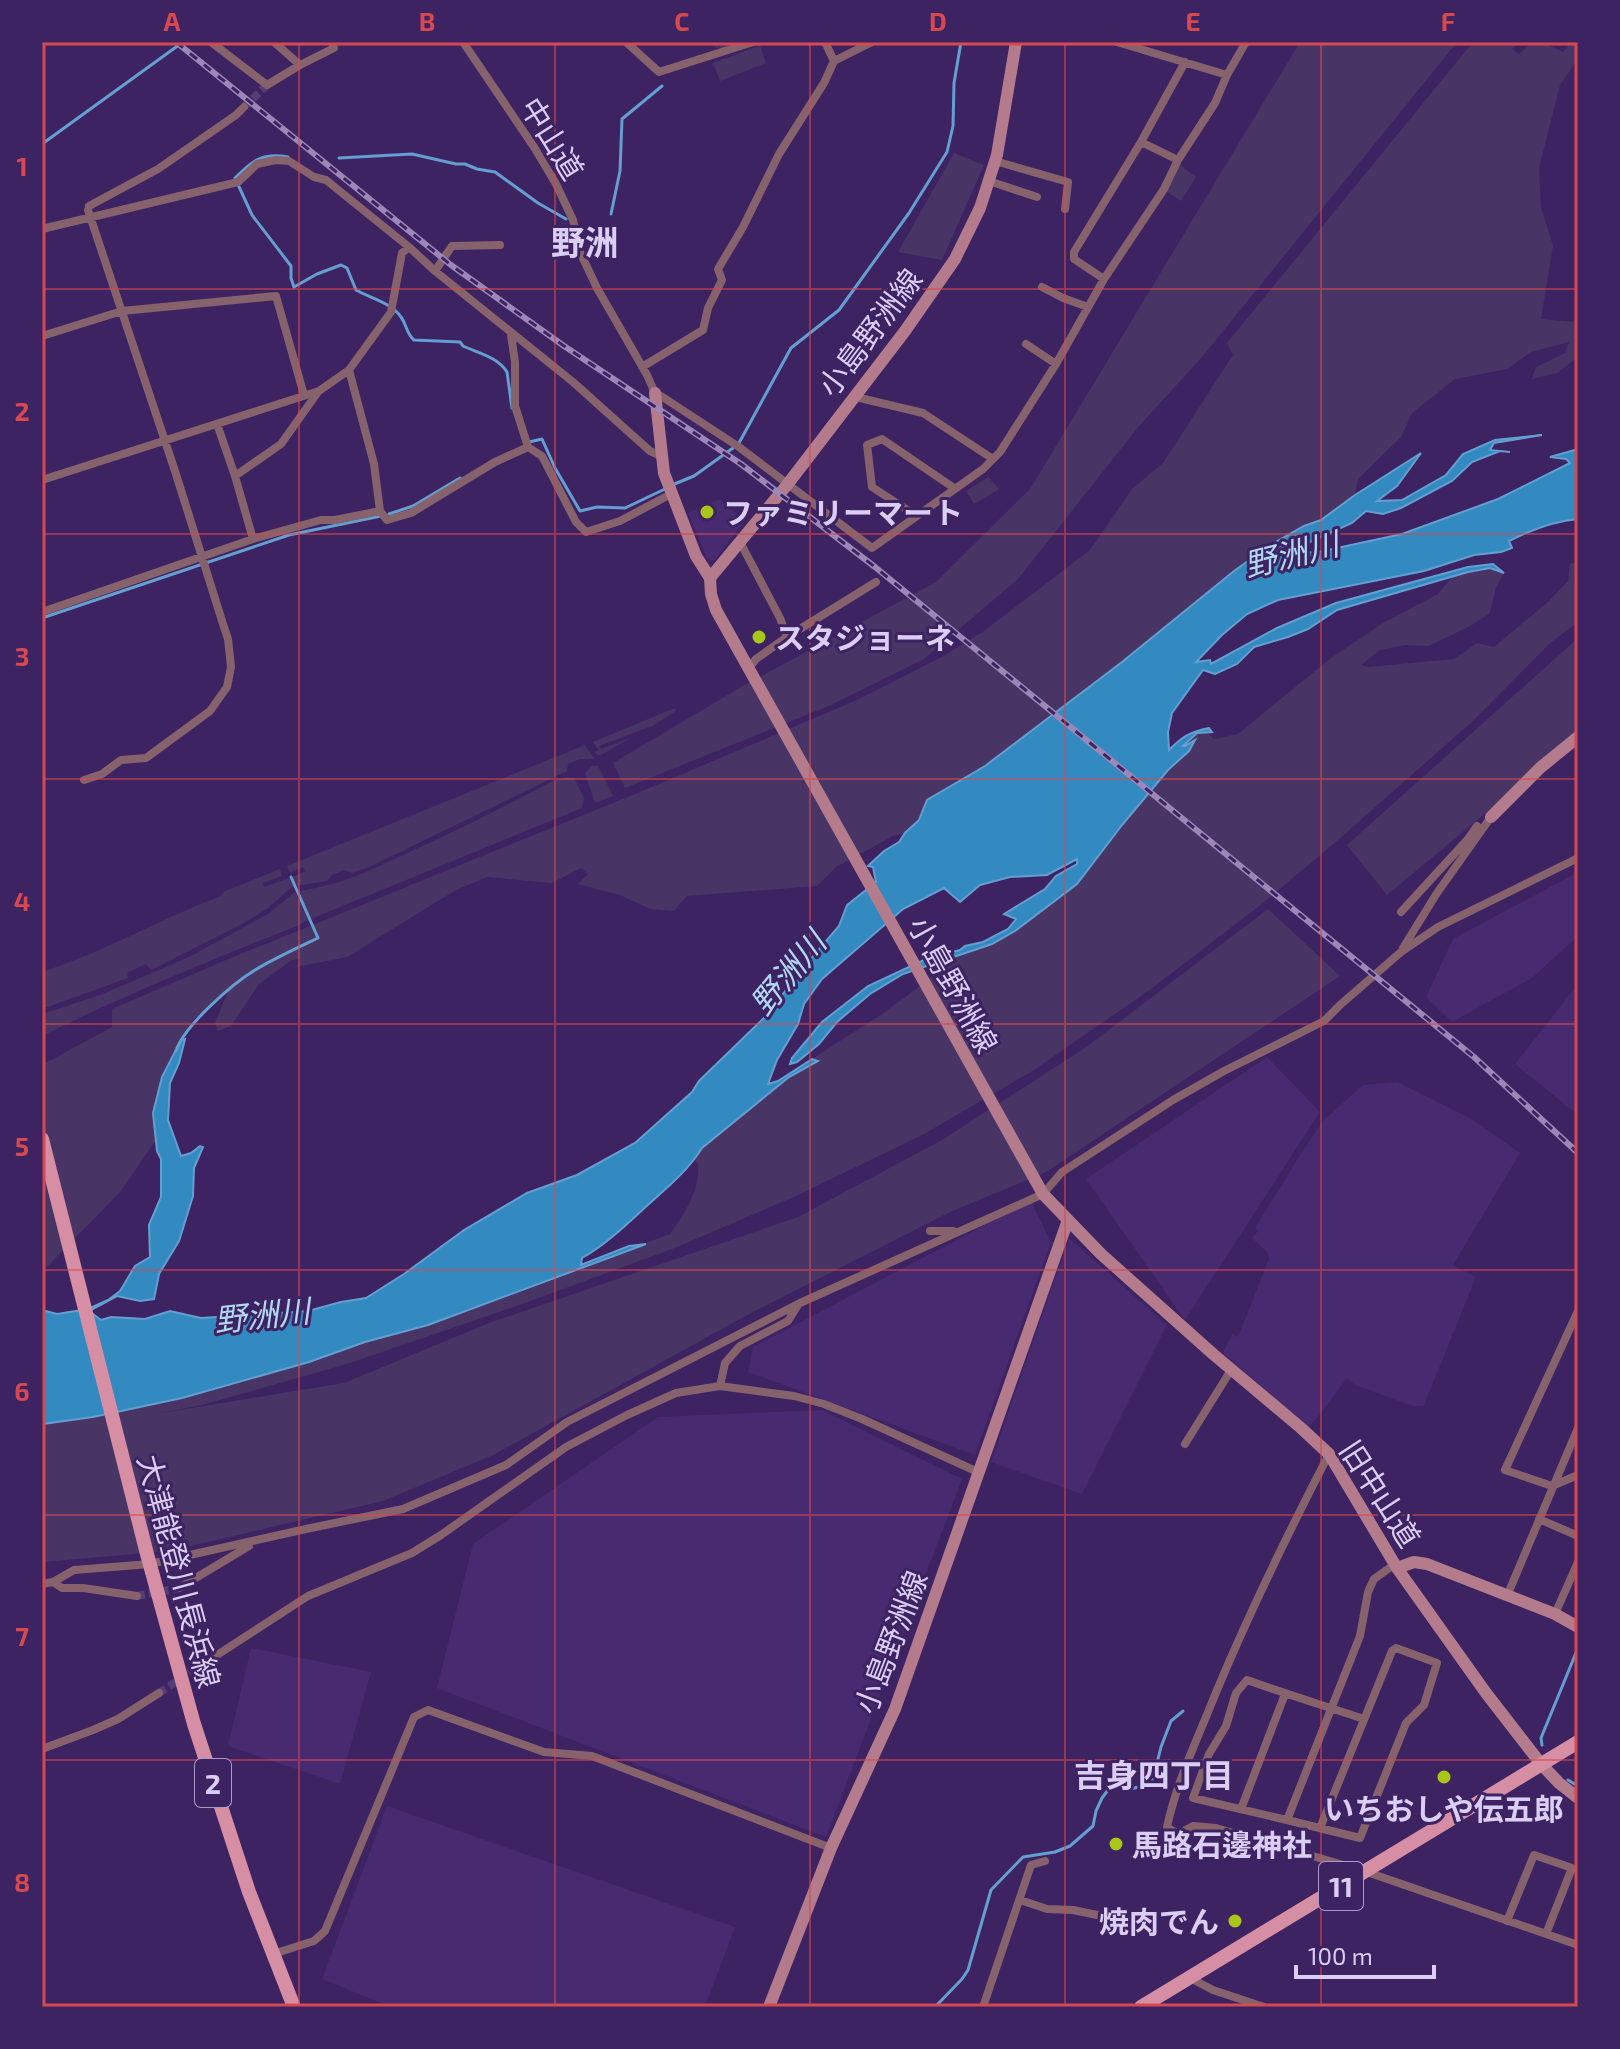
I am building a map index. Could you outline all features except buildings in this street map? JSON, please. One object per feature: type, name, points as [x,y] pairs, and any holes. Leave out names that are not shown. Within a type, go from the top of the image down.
[{"type":"main road","name":"小島野洲線","points":[[769,2007],[831,1848],[895,1709],[1068,1220],[1032,1178],[716,610],[710,578],[787,485],[922,308],[955,259],[980,208],[995,161],[1016,42]]},
{"type":"main road","points":[[655,393],[661,456],[670,489],[696,556],[710,578]]},
{"type":"main road","points":[[1491,817],[1540,768],[1578,737]]},
{"type":"main road","name":"大津能登川長浜線","points":[[42,1139],[169,1638],[249,1892],[294,2007]]},
{"type":"main road","name":"旧中山道","points":[[1068,1220],[1101,1254],[1329,1454],[1396,1566],[1486,1693],[1541,1764],[1578,1798]]},
{"type":"main road","points":[[1396,1566],[1414,1562],[1427,1564],[1555,1614],[1578,1627]]},
{"type":"main road","name":"11","points":[[1141,2007],[1578,1742]]},
{"type":"street","points":[[211,42],[267,85],[334,48],[332,42]]},
{"type":"street","points":[[274,42],[300,65]]},
{"type":"street","name":"中山道","points":[[463,42],[556,184],[573,220],[580,252],[597,288],[655,393]]},
{"type":"street","points":[[626,42],[659,72],[753,42]]},
{"type":"street","points":[[825,42],[834,61]]},
{"type":"street","points":[[642,367],[703,330],[708,308],[722,280],[718,269],[743,227],[779,154],[824,83],[834,61],[872,42]]},
{"type":"street","points":[[1117,42],[1227,75]]},
{"type":"street","points":[[655,393],[736,446],[872,548],[983,469],[1000,452],[1056,364],[1104,279],[1164,189],[1178,160],[1215,103],[1246,42]]},
{"type":"street","points":[[1104,279],[1074,259],[1074,252],[1185,62]]},
{"type":"street","points":[[89,212],[158,169],[244,107]]},
{"type":"street","points":[[1141,142],[1178,160]]},
{"type":"street","points":[[42,229],[89,212],[238,182],[257,164],[289,161],[314,177],[326,180],[511,331],[515,406],[527,444],[542,456],[576,522],[586,532],[620,521],[670,489]]},
{"type":"street","points":[[995,161],[1068,182],[1065,209]]},
{"type":"street","points":[[989,181],[1037,197]]},
{"type":"street","points":[[84,780],[102,774],[121,760],[146,758],[210,711],[227,687],[231,667],[228,639],[89,212]]},
{"type":"street","points":[[435,271],[452,246],[500,245]]},
{"type":"street","points":[[235,476],[281,444],[319,391],[349,370],[393,309],[402,253],[409,247]]},
{"type":"street","points":[[1042,287],[1088,307]]},
{"type":"street","points":[[42,336],[122,311],[276,296],[304,395]]},
{"type":"street","points":[[511,334],[573,382],[650,451],[661,456]]},
{"type":"street","points":[[1026,344],[1056,364]]},
{"type":"street","points":[[349,370],[374,464],[380,511],[387,520],[411,513],[527,444]]},
{"type":"street","points":[[42,480],[319,391]]},
{"type":"street","points":[[855,394],[860,398],[923,413],[993,459]]},
{"type":"street","points":[[217,424],[253,539]]},
{"type":"street","points":[[915,515],[872,487],[867,445],[882,439],[954,488]]},
{"type":"street","points":[[42,612],[203,562],[253,539],[321,520],[380,511]]},
{"type":"street","points":[[740,542],[787,637]]},
{"type":"street","points":[[751,672],[756,659],[876,582]]},
{"type":"street","points":[[1401,952],[1437,893],[1491,817]]},
{"type":"street","points":[[1401,912],[1477,826]]},
{"type":"street","points":[[42,1584],[53,1582],[74,1570],[257,1541],[403,1509],[506,1465],[567,1422],[800,1303],[1043,1194],[1062,1172],[1173,1100],[1324,1021],[1401,952],[1438,927],[1578,858]]},
{"type":"street","points":[[930,1231],[958,1231]]},
{"type":"street","points":[[720,1386],[725,1363],[740,1346],[788,1321],[800,1303]]},
{"type":"street","points":[[1578,1311],[1505,1470],[1552,1486],[1578,1475]]},
{"type":"street","points":[[1185,1444],[1231,1370]]},
{"type":"street","points":[[197,1668],[308,1596],[422,1547],[578,1440],[676,1393],[720,1386],[771,1391],[824,1404],[980,1473]]},
{"type":"street","points":[[1507,1596],[1578,1428]]},
{"type":"street","points":[[1329,1454],[1266,1577],[1229,1660],[1173,1798],[1167,1827],[1178,1834],[1193,1826],[1216,1828],[1364,1871],[1578,1945]]},
{"type":"street","points":[[1539,1519],[1578,1536]]},
{"type":"street","points":[[179,1588],[257,1541]]},
{"type":"street","points":[[1555,1614],[1578,1562]]},
{"type":"street","points":[[1287,1820],[1360,1636],[1368,1592],[1374,1579],[1396,1566]]},
{"type":"street","points":[[53,1582],[62,1588],[137,1596]]},
{"type":"street","points":[[1320,1828],[1392,1651],[1396,1648],[1437,1663],[1424,1705],[1406,1723],[1360,1838],[1193,1798],[1209,1754],[1226,1726],[1236,1693],[1247,1680],[1364,1719]]},
{"type":"street","points":[[42,1749],[118,1719],[159,1693]]},
{"type":"street","points":[[1241,1809],[1285,1694]]},
{"type":"street","points":[[273,1954],[314,1941],[325,1931],[414,1717],[428,1710],[544,1752],[592,1756],[831,1848]]},
{"type":"street","points":[[1507,1921],[1534,1855],[1575,1869],[1546,1934]]},
{"type":"street","points":[[983,2007],[1031,1865],[1045,1861]]},
{"type":"street","points":[[1020,1900],[1047,1909],[1073,1910],[1107,1917]]},
{"type":"street","points":[[1189,1978],[1213,1990],[1264,2007]]},
{"type":"shaded area","points":[[712,42],[777,42],[760,45],[766,63],[720,81],[713,63],[759,46],[716,48]]},
{"type":"shaded area","points":[[1300,42],[1457,42],[1203,356],[1139,426],[1018,579],[924,659],[831,705],[625,788],[613,763],[741,687],[936,582],[1030,489]]},
{"type":"shaded area","points":[[1473,42],[1519,42],[1512,49],[1519,54],[1533,42],[1547,42],[1563,52],[1572,42],[1578,42],[1578,59],[1560,85],[1539,168],[1541,207],[1553,246],[1541,319],[1573,322],[1578,317],[1578,357],[1557,373],[1532,379],[1536,367],[1565,353],[1569,342],[1531,352],[1507,369],[1455,379],[1412,413],[1401,437],[1358,479],[1355,495],[1321,520],[1272,544],[1234,571],[1122,662],[985,766],[927,800],[919,820],[905,833],[893,836],[836,867],[817,886],[687,896],[674,911],[650,909],[620,895],[578,884],[588,874],[581,868],[552,883],[487,877],[456,890],[347,957],[296,967],[300,959],[292,960],[259,984],[231,1026],[218,1031],[215,1023],[228,992],[192,1021],[162,1077],[153,1113],[156,1140],[120,1192],[42,1272],[42,1065],[112,1027],[112,1009],[857,700],[942,657],[984,631],[1090,550],[1132,489],[1163,463],[1233,355],[1227,343]]},
{"type":"shaded area","points":[[954,153],[984,165],[942,260],[898,252]]},
{"type":"shaded area","points":[[1180,165],[1196,177],[1181,201],[1164,190]]},
{"type":"shaded area","points":[[988,477],[999,489],[974,504],[966,491]]},
{"type":"shaded area","points":[[719,499],[745,521],[714,561],[707,559],[688,513]]},
{"type":"shaded area","points":[[1578,562],[1578,622],[1549,644],[1475,719],[1263,903],[1151,989],[1034,1070],[924,1134],[796,1196],[672,1249],[347,1364],[202,1405],[162,1413],[344,1383],[489,1323],[798,1217],[942,1140],[1085,1048],[1268,909],[1340,976],[1046,1172],[950,1212],[751,1313],[493,1455],[383,1501],[169,1551],[42,1562],[42,1424],[93,1417],[182,1398],[309,1362],[365,1342],[428,1325],[670,1234],[694,1192],[698,1164],[694,1160],[702,1148],[789,1077],[817,1062],[812,1059],[934,976],[941,961],[992,944],[1015,931],[1044,907],[1122,825],[1168,770],[1189,751],[1182,747],[1197,733],[1208,733],[1214,739],[1238,734],[1331,658],[1383,623],[1438,594],[1453,576],[1490,568],[1504,573],[1496,587],[1490,613],[1429,646],[1405,645],[1380,650],[1361,665],[1368,667],[1454,659],[1477,643],[1494,647],[1548,602],[1568,581],[1570,564]]},
{"type":"shaded area","points":[[1578,638],[1578,736],[1387,895],[1347,845]]},
{"type":"shaded area","points":[[675,708],[676,711],[652,726],[599,746],[601,749],[630,738],[599,756],[594,752],[599,750],[593,742]]},
{"type":"shaded area","points":[[585,745],[594,759],[580,759],[568,764],[567,771],[371,866],[352,873],[344,870],[327,881],[296,886],[292,877],[306,871],[303,867],[290,873],[287,866]]},
{"type":"shaded area","points":[[592,766],[598,766],[613,796],[595,803],[585,773]]},
{"type":"shaded area","points":[[567,777],[574,778],[584,798],[582,808],[311,919],[298,891],[329,885],[371,870]]},
{"type":"shaded area","points":[[280,869],[282,876],[263,883],[264,887],[289,878],[293,886],[246,922],[151,970],[146,964],[127,973],[128,978],[42,1009],[42,972],[88,955]]},
{"type":"shaded area","points":[[1578,872],[1578,936],[1532,978],[1452,1022],[1426,997],[1453,939]]},
{"type":"shaded area","points":[[295,892],[308,920],[136,992],[42,1036],[42,1014],[100,995],[189,957],[268,914]]},
{"type":"shaded area","points":[[1578,984],[1578,1115],[1515,1064]]},
{"type":"shaded area","points":[[1267,1057],[1320,1112],[1185,1320],[1086,1179]]},
{"type":"shaded area","points":[[1397,1082],[1470,1118],[1520,1153],[1453,1265],[1476,1277],[1424,1405],[1413,1406],[1355,1385],[1347,1378],[1307,1427],[1223,1353],[1232,1334],[1238,1337],[1269,1259],[1268,1253],[1252,1238],[1258,1231],[1255,1228],[1323,1121],[1363,1085]]},
{"type":"shaded area","points":[[1031,1201],[1051,1242],[975,1455],[748,1372],[753,1347]]},
{"type":"shaded area","points":[[1069,1238],[1167,1325],[1082,1494],[991,1462]]},
{"type":"shaded area","points":[[822,1410],[962,1479],[826,1837],[437,1688],[473,1544],[658,1417]]},
{"type":"shaded area","points":[[251,1648],[371,1672],[340,1784],[228,1746]]},
{"type":"shaded area","points":[[387,1806],[735,1927],[705,2007],[391,2007],[322,1979]]},
{"type":"water","name":"野洲川","points":[[1542,435],[1494,443],[1490,450],[1500,451],[1472,462],[1452,481],[1401,508],[1383,514],[1366,511],[1352,523],[1298,550],[1314,553],[1402,534],[1498,499],[1570,463],[1566,459],[1550,457],[1578,449],[1578,519],[1526,533],[1509,541],[1512,548],[1501,552],[1474,555],[1424,571],[1278,600],[1247,614],[1196,662],[1210,660],[1211,664],[1277,628],[1336,603],[1468,567],[1493,564],[1504,573],[1490,568],[1468,572],[1337,610],[1308,629],[1254,647],[1237,664],[1215,674],[1203,670],[1172,713],[1168,732],[1169,750],[1191,733],[1209,728],[1212,732],[1197,733],[1183,746],[1195,740],[1189,751],[1168,770],[1122,825],[1077,884],[1015,931],[992,944],[903,974],[870,994],[837,1022],[819,1044],[790,1064],[822,1022],[868,986],[926,959],[983,942],[1008,929],[1016,919],[1004,914],[1045,889],[1056,876],[1077,864],[1077,859],[1047,875],[1010,877],[980,885],[960,902],[944,888],[903,909],[822,979],[804,1004],[798,1024],[777,1060],[768,1084],[812,1059],[818,1061],[789,1077],[702,1148],[671,1184],[618,1232],[582,1258],[581,1265],[629,1246],[646,1244],[428,1325],[365,1342],[309,1362],[182,1398],[93,1417],[42,1424],[42,1310],[57,1314],[88,1309],[108,1300],[120,1291],[135,1266],[150,1257],[149,1225],[161,1197],[161,1159],[157,1151],[153,1113],[162,1077],[181,1040],[185,1039],[170,1083],[168,1120],[181,1156],[203,1147],[194,1168],[193,1196],[179,1241],[159,1274],[154,1299],[140,1301],[117,1296],[89,1311],[101,1320],[111,1317],[145,1319],[170,1311],[201,1318],[308,1311],[366,1298],[464,1230],[527,1193],[577,1175],[635,1143],[692,1092],[699,1081],[769,1013],[839,926],[847,905],[876,882],[873,867],[868,866],[899,842],[919,820],[927,800],[985,766],[1272,544],[1321,520],[1421,453],[1397,486],[1377,501],[1402,500],[1446,475],[1463,454],[1495,440]]},
{"type":"waterway","points":[[42,144],[183,42]]},
{"type":"waterway","points":[[739,443],[791,348],[839,310],[909,213],[947,152],[953,126],[954,83],[961,42]]},
{"type":"waterway","points":[[611,214],[620,171],[622,119],[662,86]]},
{"type":"waterway","points":[[339,158],[412,154],[495,172],[566,219]]},
{"type":"waterway","points":[[288,157],[258,159],[235,178],[252,215],[291,266],[294,287],[341,265],[347,268],[356,290],[397,312],[414,340],[460,342],[503,367],[507,372],[512,408]]},
{"type":"waterway","points":[[529,442],[542,439],[580,511],[597,507],[625,508],[665,489]]},
{"type":"waterway","points":[[672,485],[694,476],[733,448]]},
{"type":"waterway","points":[[389,514],[413,506],[460,478]]},
{"type":"waterway","points":[[42,618],[289,535],[381,516]]},
{"type":"waterway","points":[[176,1051],[198,1018],[245,976],[318,938],[291,877]]},
{"type":"waterway","points":[[1542,1745],[1541,1738],[1578,1648]]},
{"type":"waterway","points":[[935,2007],[968,1970],[991,1890],[1023,1857],[1055,1852],[1070,1846],[1093,1826],[1096,1811],[1111,1786],[1131,1789],[1153,1779],[1171,1721],[1183,1711]]},
{"type":"waterway","points":[[1568,1780],[1578,1786]]},
{"type":"tunnel","points":[[244,107],[267,85]]},
{"type":"tunnel","points":[[137,1596],[179,1588]]},
{"type":"tunnel","points":[[159,1693],[197,1668]]},
{"type":"railway","points":[[176,42],[451,265],[564,346],[741,464],[875,567],[1474,1057],[1578,1153]]},
{"type":"place","name":"ファミリーマート","points":[[707,512]]},
{"type":"place","name":"スタジョーネ","points":[[759,637]]},
{"type":"place","name":"いちおしや伝五郎","points":[[1444,1777]]},
{"type":"place","name":"馬路石邊神社","points":[[1116,1844]]},
{"type":"place","name":"焼肉でん","points":[[1235,1921]]},
{"type":"district","name":"野洲","points":[[585,241]]},
{"type":"district","name":"吉身四丁目","points":[[1154,1774]]}]
